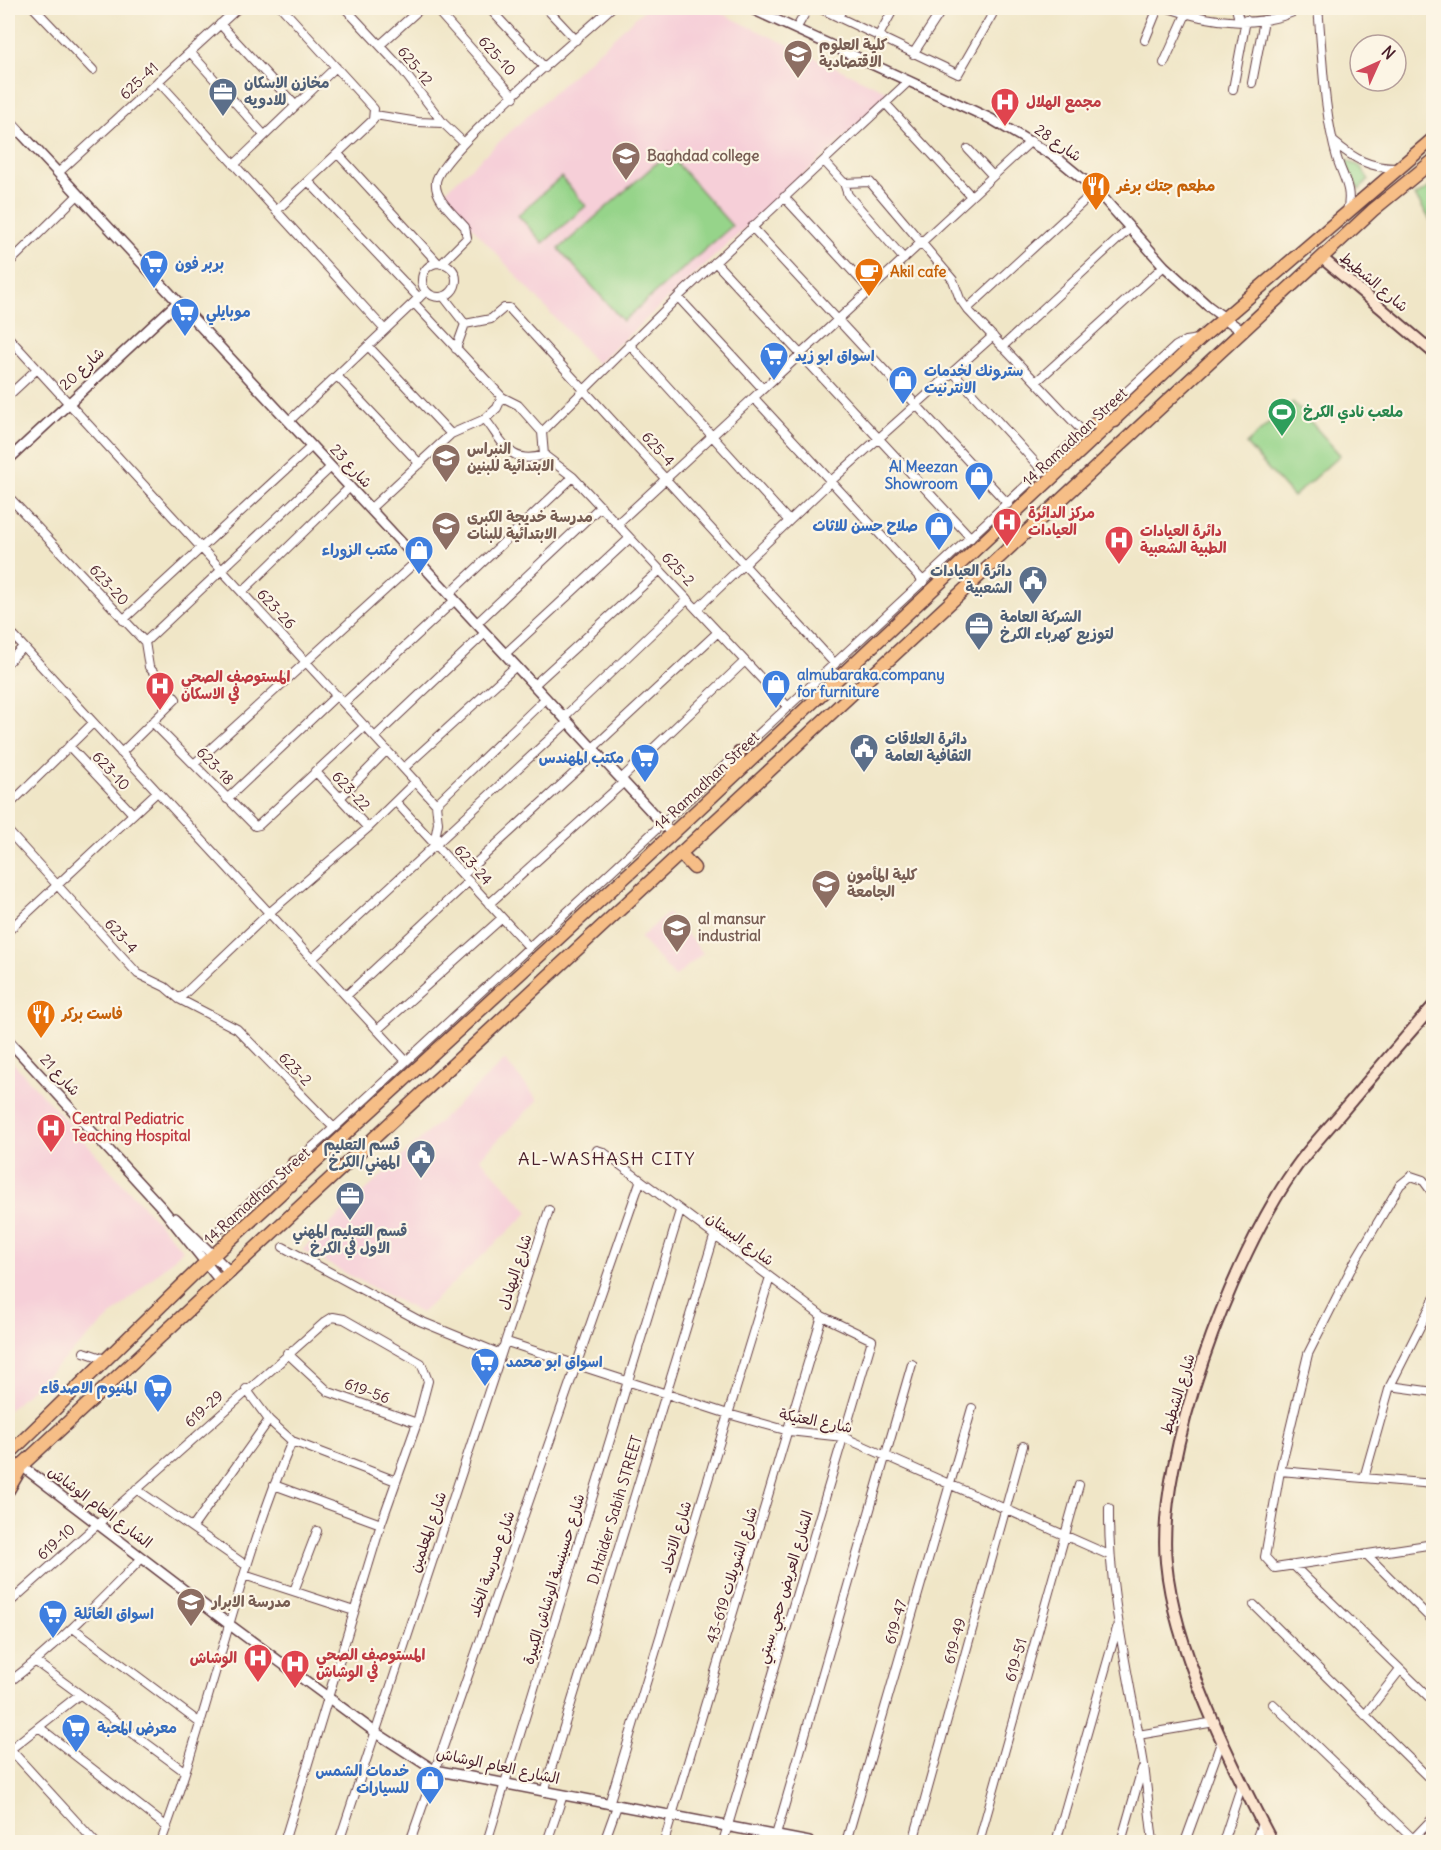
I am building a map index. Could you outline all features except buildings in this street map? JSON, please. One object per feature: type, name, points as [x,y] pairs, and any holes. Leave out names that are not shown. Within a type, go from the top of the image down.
[{"type":"main road","name":"14 Ramadhan Street","points":[[8,1455],[210,1259],[601,900],[1200,339],[1434,138]]},
{"type":"main road","points":[[8,1478],[1242,331],[1373,210],[1434,160]]},
{"type":"main road","name":"شارع الشطيط","points":[[1322,258],[1434,353]]},
{"type":"main road","points":[[1095,423],[1115,421]]},
{"type":"main road","points":[[730,780],[739,753]]},
{"type":"main road","points":[[680,853],[694,868]]},
{"type":"main road","points":[[591,890],[601,900]]},
{"type":"main road","name":"شارع الشطيط","points":[[1272,1842],[1222,1740],[1181,1635],[1165,1560],[1169,1493],[1189,1406],[1241,1266],[1270,1206],[1302,1160],[1434,1005]]},
{"type":"main road","points":[[291,1185],[294,1163]]},
{"type":"main road","points":[[8,1490],[21,1468]]},
{"type":"street","points":[[34,8],[93,70]]},
{"type":"street","name":"625-41","points":[[58,173],[238,8]]},
{"type":"street","points":[[282,8],[374,109],[375,115]]},
{"type":"street","name":"625-12","points":[[345,8],[380,45],[443,123],[464,143]]},
{"type":"street","points":[[380,45],[421,8]]},
{"type":"street","name":"625-10","points":[[435,8],[514,97]]},
{"type":"street","points":[[489,8],[545,68]]},
{"type":"street","points":[[546,8],[576,40]]},
{"type":"street","points":[[338,154],[440,264],[451,269],[456,279],[453,290],[444,297],[433,297],[426,291],[422,282],[424,271],[440,264],[467,238],[465,226],[439,196],[436,184],[439,172],[464,143],[610,8]]},
{"type":"street","name":"شارع 28","points":[[750,8],[963,105],[1031,141],[1057,158],[1096,190],[1164,266],[1242,331]]},
{"type":"street","points":[[796,29],[808,8]]},
{"type":"street","points":[[819,8],[958,74],[992,15]]},
{"type":"street","points":[[838,17],[843,8]]},
{"type":"street","points":[[878,37],[894,8]]},
{"type":"street","points":[[914,54],[943,8]]},
{"type":"street","points":[[1145,40],[1158,8]]},
{"type":"street","points":[[1168,8],[1186,14],[1243,20],[1264,20],[1288,15],[1301,8]]},
{"type":"street","points":[[1233,89],[1243,20],[1236,8]]},
{"type":"street","points":[[1281,8],[1288,15]]},
{"type":"street","points":[[1318,8],[1325,107],[1349,187],[1347,211]]},
{"type":"street","points":[[1164,63],[1186,14]]},
{"type":"street","points":[[1252,83],[1264,20]]},
{"type":"street","points":[[220,24],[295,105]]},
{"type":"street","points":[[190,52],[264,135]]},
{"type":"street","points":[[234,165],[336,67]]},
{"type":"street","points":[[158,81],[386,330]]},
{"type":"street","points":[[542,432],[678,297],[909,81]]},
{"type":"street","points":[[885,103],[971,196]]},
{"type":"street","points":[[375,115],[418,122],[443,123]]},
{"type":"street","points":[[276,211],[338,154],[375,115]]},
{"type":"street","name":"شارع 23","points":[[8,119],[672,834]]},
{"type":"street","points":[[617,524],[1031,141]]},
{"type":"street","points":[[1334,142],[1361,162],[1383,168],[1397,168]]},
{"type":"street","points":[[968,149],[993,176]]},
{"type":"street","points":[[824,161],[844,183],[848,195],[904,259]]},
{"type":"street","points":[[308,181],[417,301],[456,349],[502,398],[518,405],[542,432],[544,454],[529,459],[520,459],[513,454],[485,419]]},
{"type":"street","points":[[844,183],[870,182],[953,280],[960,299],[967,309],[1084,433]]},
{"type":"street","points":[[967,309],[1096,190]]},
{"type":"street","points":[[8,264],[78,195]]},
{"type":"street","points":[[784,197],[870,290]]},
{"type":"street","points":[[752,227],[1008,504]]},
{"type":"street","points":[[1002,346],[1130,228]]},
{"type":"street","points":[[715,262],[971,538]]},
{"type":"street","points":[[1036,382],[1164,266]]},
{"type":"street","points":[[289,421],[426,291]]},
{"type":"street","points":[[444,297],[465,324],[456,349]]},
{"type":"street","points":[[678,297],[764,388]]},
{"type":"street","name":"شارع 20","points":[[8,459],[178,302]]},
{"type":"street","name":"625-4","points":[[465,324],[491,319],[504,308],[509,308],[835,664]]},
{"type":"street","name":"623-26","points":[[8,336],[436,804]]},
{"type":"street","points":[[697,609],[788,520],[993,336]]},
{"type":"street","points":[[220,1229],[334,1128],[1176,346],[1185,341],[1200,339]]},
{"type":"street","points":[[629,344],[788,520]]},
{"type":"street","points":[[368,346],[451,434]]},
{"type":"street","points":[[8,396],[37,369]]},
{"type":"street","points":[[953,372],[1043,471]]},
{"type":"street","points":[[337,376],[420,464]]},
{"type":"street","points":[[370,509],[451,434],[485,419],[497,408],[502,398]]},
{"type":"street","points":[[753,398],[924,582]]},
{"type":"street","points":[[123,620],[312,446]]},
{"type":"street","name":"625-2","points":[[544,454],[573,477],[601,506],[788,707]]},
{"type":"street","points":[[121,753],[176,699],[148,667],[145,642],[331,467]]},
{"type":"street","points":[[344,703],[573,477]]},
{"type":"street","points":[[242,592],[350,487]]},
{"type":"street","name":"623-20","points":[[8,496],[145,642]]},
{"type":"street","points":[[477,623],[601,506]]},
{"type":"street","points":[[505,654],[630,538]]},
{"type":"street","points":[[194,764],[418,560]]},
{"type":"street","points":[[534,685],[660,570]]},
{"type":"street","points":[[312,959],[566,719],[688,599]]},
{"type":"street","points":[[8,630],[406,1061]]},
{"type":"street","points":[[346,996],[718,632]]},
{"type":"street","points":[[375,737],[485,633]]},
{"type":"street","points":[[8,662],[23,647]]},
{"type":"street","points":[[489,904],[623,781],[745,661]]},
{"type":"street","points":[[404,768],[516,666]]},
{"type":"street","points":[[227,799],[337,695]]},
{"type":"street","points":[[434,844],[438,823],[436,804],[546,698]]},
{"type":"street","name":"623-18","points":[[152,722],[250,823],[259,825],[315,771]]},
{"type":"street","points":[[8,806],[93,723]]},
{"type":"street","points":[[315,771],[365,726]]},
{"type":"street","name":"623-10","points":[[69,746],[133,814]]},
{"type":"street","points":[[340,798],[387,750]]},
{"type":"street","name":"623-22","points":[[315,771],[368,828]]},
{"type":"street","points":[[179,999],[269,913],[368,828],[416,782]]},
{"type":"street","points":[[8,931],[157,792]]},
{"type":"street","name":"623-24","points":[[396,802],[529,947]]},
{"type":"street","name":"623-4","points":[[8,831],[138,974],[165,987],[179,999],[237,1029]]},
{"type":"street","points":[[377,1030],[502,918]]},
{"type":"street","name":"623-2","points":[[237,1029],[334,1128]]},
{"type":"street","name":"شارع 21","points":[[8,1040],[210,1259],[231,1273]]},
{"type":"street","name":"شارع البستان","points":[[597,1150],[603,1152],[640,1182],[822,1316],[872,1340]]},
{"type":"street","points":[[1434,1195],[1424,1180],[1411,1176],[1400,1185],[1356,1259],[1308,1354],[1280,1471],[1265,1557],[1275,1568],[1434,1544]]},
{"type":"street","name":"شارع مدرسة الخلد","points":[[410,1842],[640,1182]]},
{"type":"street","name":"شارع البهادل","points":[[507,1342],[549,1210]]},
{"type":"street","name":"شارع حسينسة الوشاش الكبيرة","points":[[487,1842],[507,1784],[680,1211]]},
{"type":"street","name":"D.Haider Sabih STREET","points":[[544,1792],[664,1393],[714,1237]]},
{"type":"street","points":[[283,1247],[420,1321],[498,1353],[507,1342]]},
{"type":"street","name":"شارع 21","points":[[210,1259],[221,1282]]},
{"type":"street","name":"شارع الاتحاد","points":[[604,1842],[770,1277]]},
{"type":"street","points":[[1364,1478],[1390,1386],[1432,1303]]},
{"type":"street","name":"شارع الشويلات 619-43","points":[[664,1842],[822,1316]]},
{"type":"street","name":"619-29","points":[[96,1525],[287,1353],[333,1317],[344,1319],[421,1363],[428,1381],[417,1423]]},
{"type":"street","name":"الشارع العريض حجي سبتي","points":[[723,1842],[872,1340]]},
{"type":"street","name":"شارع العتيکة","points":[[507,1342],[728,1414],[789,1431],[843,1437],[1109,1555]]},
{"type":"street","name":"شارع المعلمين","points":[[339,1842],[507,1342]]},
{"type":"street","points":[[84,1352],[105,1359]]},
{"type":"street","name":"619-56","points":[[287,1353],[329,1392],[417,1423]]},
{"type":"street","points":[[774,1839],[912,1364]]},
{"type":"street","points":[[1390,1386],[1434,1392]]},
{"type":"street","points":[[246,1389],[269,1420],[292,1441],[396,1480]]},
{"type":"street","name":"619-47","points":[[846,1842],[972,1408]]},
{"type":"street","points":[[193,1527],[269,1420]]},
{"type":"street","points":[[284,1842],[381,1524],[417,1423]]},
{"type":"street","points":[[161,1842],[200,1723],[244,1575],[274,1485],[292,1441]]},
{"type":"street","name":"619-49","points":[[913,1842],[1023,1446]]},
{"type":"street","name":"الشارع العام الوشاش","points":[[21,1468],[327,1696],[434,1770],[673,1816],[774,1839],[809,1842]]},
{"type":"street","points":[[1280,1471],[1434,1484]]},
{"type":"street","points":[[274,1485],[381,1524]]},
{"type":"street","name":"619-51","points":[[979,1842],[1078,1485]]},
{"type":"street","points":[[136,1489],[247,1566]]},
{"type":"street","points":[[1109,1508],[1109,1555],[1118,1627],[1144,1765],[1153,1842]]},
{"type":"street","name":"619-10","points":[[8,1604],[96,1525]]},
{"type":"street","points":[[294,1591],[317,1530]]},
{"type":"street","points":[[1365,1554],[1434,1622]]},
{"type":"street","points":[[8,1683],[36,1662],[73,1628],[142,1558]]},
{"type":"street","points":[[1293,1565],[1434,1702]]},
{"type":"street","points":[[244,1575],[354,1611]]},
{"type":"street","points":[[1254,1605],[1434,1783]]},
{"type":"street","points":[[1056,1842],[1118,1627]]},
{"type":"street","points":[[73,1628],[200,1723]]},
{"type":"street","points":[[36,1662],[184,1771]]},
{"type":"street","points":[[1365,1715],[1400,1670]]},
{"type":"street","points":[[79,1695],[40,1728],[9,1750],[95,1842]]},
{"type":"street","points":[[1273,1704],[1412,1841],[1434,1817]]},
{"type":"street","points":[[1138,1735],[1215,1722]]},
{"type":"street","points":[[40,1728],[167,1827]]},
{"type":"street","points":[[1185,1842],[1222,1740]]},
{"type":"street","points":[[1121,1842],[1144,1765]]},
{"type":"street","points":[[1222,1842],[1242,1784]]},
{"type":"street","points":[[547,1842],[562,1795]]},
{"type":"street","points":[[1256,1842],[1262,1824]]},
{"type":"shaded area","name":"Baghdad college","points":[[646,8],[710,8],[892,94],[597,364],[442,194]]},
{"type":"shaded area","points":[[668,913],[703,953],[675,977],[640,938]]},
{"type":"shaded area","name":"Central Pediatric Teaching Hospital","points":[[8,1057],[183,1250],[8,1411]]},
{"type":"shaded area","points":[[505,1060],[538,1100],[480,1158],[529,1212],[421,1313],[302,1250]]},
{"type":"green space","points":[[668,153],[732,226],[623,321],[559,249]]},
{"type":"green space","points":[[1343,161],[1360,166],[1369,180],[1359,190]]},
{"type":"green space","points":[[561,177],[586,206],[543,243],[518,215]]},
{"type":"green space","points":[[1433,185],[1433,220],[1431,221],[1415,196]]},
{"type":"green space","points":[[1293,402],[1340,455],[1293,497],[1246,444]]},
{"type":"place","name":"كلية العلوم الاقتصادية","points":[[798,80]]},
{"type":"place","name":"مخازن الاسكان للادويه","points":[[223,118]]},
{"type":"place","name":"مجمع الهلال","points":[[1005,128]]},
{"type":"place","name":"Baghdad college","points":[[626,182]]},
{"type":"place","name":"مطعم جتك برغر","points":[[1096,212]]},
{"type":"place","name":"بربر فون","points":[[154,290]]},
{"type":"place","name":"Akil cafe","points":[[869,298]]},
{"type":"place","name":"موبايلي","points":[[185,338]]},
{"type":"place","name":"اسواق ابو زيد","points":[[774,382]]},
{"type":"place","name":"سترونك لخدمات الانترنيت","points":[[903,406]]},
{"type":"place","name":"ملعب نادي الكرخ","points":[[1282,438]]},
{"type":"place","name":"النبراس الابتدائية للبنين","points":[[446,484]]},
{"type":"place","name":"Al Meezan Showroom","points":[[979,502]]},
{"type":"place","name":"مركز الدائرة العيادات","points":[[1007,548]]},
{"type":"place","name":"مدرسة خديجة الكبرى الابتدائية للبنات","points":[[446,552]]},
{"type":"place","name":"صلاح حسن للاثاث","points":[[939,552]]},
{"type":"place","name":"دائرة العيادات الطبية الشعبية","points":[[1119,566]]},
{"type":"place","name":"مكتب الزوراء","points":[[419,576]]},
{"type":"place","name":"دائرة العيادات الشعبية","points":[[1033,606]]},
{"type":"place","name":"الشركة العامة لتوزيع كهرباء الكرخ","points":[[979,652]]},
{"type":"place","name":"almubaraka.company for furniture","points":[[776,710]]},
{"type":"place","name":"المستوصف الصحي في الاسكان","points":[[160,712]]},
{"type":"place","name":"دائرة العلاقات الثقافية العامة","points":[[864,774]]},
{"type":"place","name":"مكتب المهندس","points":[[645,784]]},
{"type":"place","name":"كلية المأمون الجامعة","points":[[826,910]]},
{"type":"place","name":"al mansur industrial","points":[[677,954]]},
{"type":"place","name":"فاست بركر","points":[[41,1040]]},
{"type":"place","name":"Central Pediatric Teaching Hospital","points":[[51,1154]]},
{"type":"place","name":"قسم التعليم المهني/الكرخ","points":[[421,1180]]},
{"type":"place","name":"قسم التعليم المهني الاول في الكرخ","points":[[350,1222]]},
{"type":"place","name":"اسواق ابو محمد","points":[[485,1388]]},
{"type":"place","name":"المنيوم الاصدقاء","points":[[158,1414]]},
{"type":"place","name":"مدرسة الابرار","points":[[191,1628]]},
{"type":"place","name":"اسواق العائلة","points":[[53,1640]]},
{"type":"place","name":"الوشاش","points":[[258,1684]]},
{"type":"place","name":"المستوصف الصحي في الوشاش","points":[[295,1690]]},
{"type":"place","name":"معرض المحبة","points":[[76,1754]]},
{"type":"place","name":"خدمات الشمس للسيارات","points":[[430,1806]]},
{"type":"district","name":"AL-WASHASH CITY","points":[[607,1159]]}]
